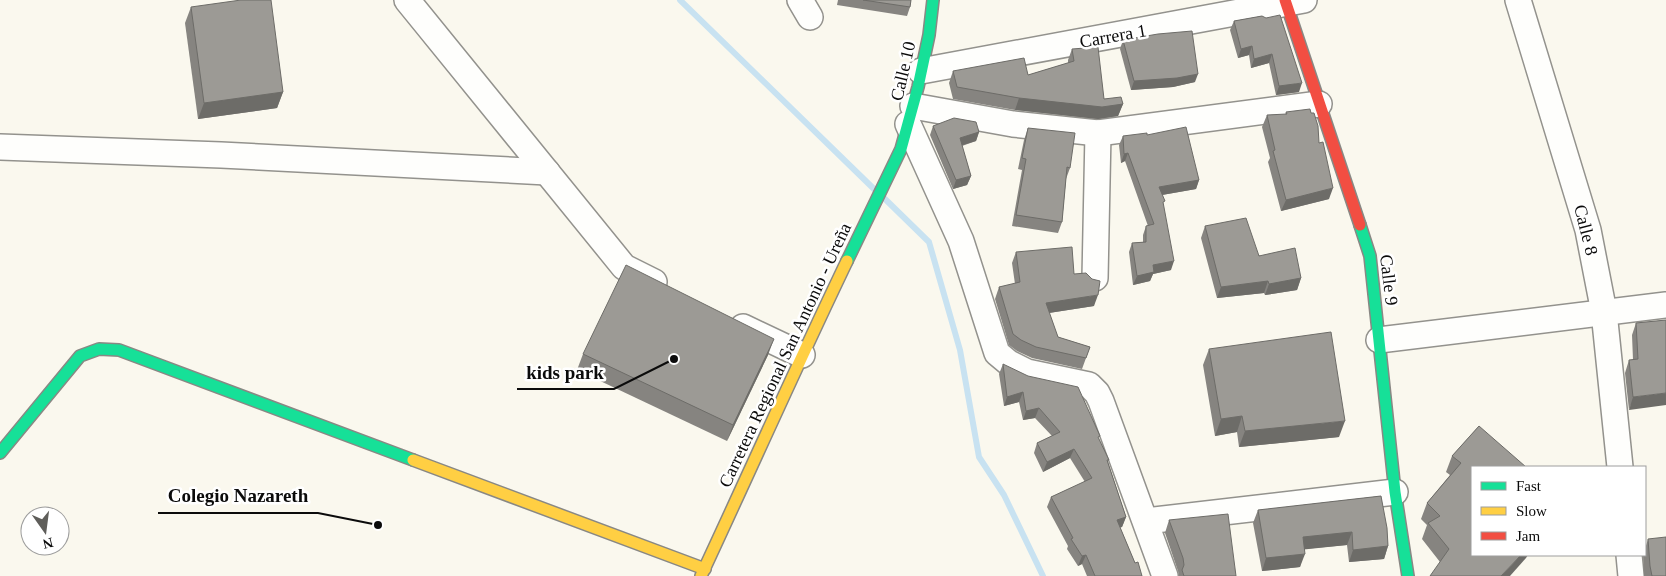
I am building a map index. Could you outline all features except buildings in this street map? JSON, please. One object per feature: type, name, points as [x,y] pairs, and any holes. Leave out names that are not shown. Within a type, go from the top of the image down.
[{"type":"street","points":[[406,0],[624,267],[675,292]]},
{"type":"street","name":"Calle 10","points":[[901,149],[929,35],[933,0]]},
{"type":"street","name":"Calle 8","points":[[1518,0],[1588,230],[1604,312],[1620,466]]},
{"type":"street","name":"Carrera 1","points":[[921,71],[1292,1]]},
{"type":"street","name":"Calle 9","points":[[1292,1],[1319,104],[1370,256],[1395,492],[1408,576]]},
{"type":"street","points":[[1165,576],[1146,520],[1097,393],[1089,386],[1027,372],[1009,363],[997,352],[961,241],[910,115],[1098,133],[1319,104]]},
{"type":"street","points":[[1094,278],[1098,133]]},
{"type":"street","points":[[0,147],[220,155],[547,172]]},
{"type":"street","name":"Carretera Regional San Antonio - Ureña","points":[[703,572],[802,355],[901,149]]},
{"type":"street","points":[[1379,340],[1666,305]]},
{"type":"street","points":[[725,318],[802,355]]},
{"type":"street","points":[[0,453],[80,356],[99,349],[119,350],[703,572]]},
{"type":"street","points":[[1146,520],[1395,492]]},
{"type":"street","points":[[1629,556],[1631,576]]},
{"type":"waterway","points":[[680,0],[874,189]]},
{"type":"waterway","points":[[885,199],[929,242],[960,350],[979,457],[1004,495],[1043,576]]},
{"type":"traffic: fast","points":[[847,261],[901,149],[918,87],[929,35],[933,0]]},
{"type":"traffic: fast","points":[[1360,225],[1370,256],[1395,492],[1408,576]]},
{"type":"traffic: fast","points":[[0,453],[80,356],[99,349],[119,350],[413,460]]},
{"type":"traffic: slow","points":[[701,576],[847,261]]},
{"type":"traffic: slow","points":[[413,460],[705,569]]},
{"type":"traffic: jam","points":[[1285,0],[1360,225]]},
{"type":"place","name":"kids park","points":[[674,359]]},
{"type":"place","name":"Colegio Nazareth","points":[[378,525]]}]
